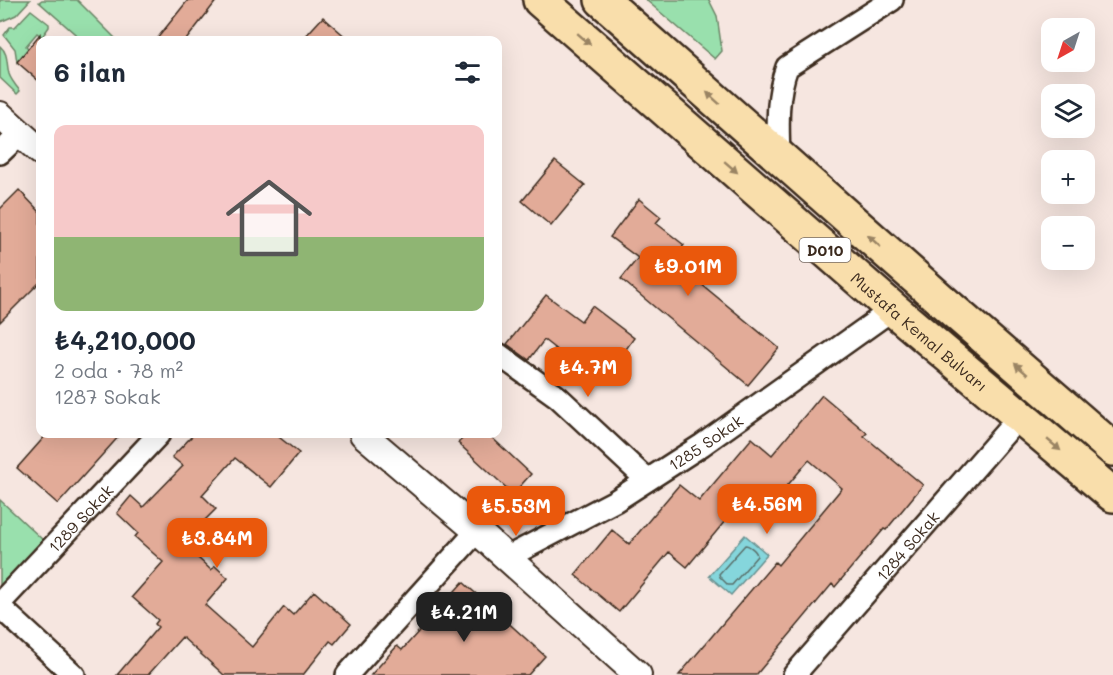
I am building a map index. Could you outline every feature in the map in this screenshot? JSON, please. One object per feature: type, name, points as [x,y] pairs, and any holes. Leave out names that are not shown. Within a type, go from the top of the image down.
[{"type":"highway","name":"Mustafa Kemal Bulvarı","points":[[540,0],[893,309],[1113,495]]},
{"type":"highway","name":"D010","points":[[602,0],[1113,449]]},
{"type":"street","points":[[779,157],[778,116],[783,79],[787,68],[892,0]]},
{"type":"street","points":[[0,115],[36,147]]},
{"type":"street","points":[[0,153],[21,133]]},
{"type":"street","name":"1285 Sokak","points":[[506,558],[615,501],[702,445],[893,309]]},
{"type":"street","points":[[502,357],[558,397],[647,480]]},
{"type":"street","name":"1284 Sokak","points":[[794,675],[1020,416]]},
{"type":"street","name":"1289 Sokak","points":[[0,605],[155,438]]},
{"type":"street","points":[[368,438],[477,531],[638,675]]},
{"type":"street","points":[[347,675],[477,531]]},
{"type":"street","points":[[0,605],[74,675]]},
{"type":"green space","points":[[0,0],[30,0],[16,15],[0,22]]},
{"type":"green space","points":[[42,0],[77,0],[113,36],[77,36],[39,2]]},
{"type":"green space","points":[[646,0],[709,0],[717,16],[722,51],[715,59]]},
{"type":"green space","points":[[31,10],[49,24],[43,36],[37,33],[26,46],[29,49],[17,62],[15,49],[4,35],[10,27],[15,27]]},
{"type":"green space","points":[[0,46],[6,55],[10,76],[20,91],[17,94],[0,78]]},
{"type":"green space","points":[[0,500],[43,540],[0,587]]},
{"type":"water","points":[[745,535],[767,554],[731,595],[709,576]]},
{"type":"building","points":[[188,0],[217,0],[189,36],[159,36]]},
{"type":"building","points":[[323,17],[344,36],[306,36]]},
{"type":"building","points":[[36,39],[36,79],[17,62]]},
{"type":"building","points":[[555,161],[585,185],[551,226],[522,201]]},
{"type":"building","points":[[19,190],[36,208],[36,286],[0,322],[0,209]]},
{"type":"building","points":[[639,199],[661,217],[656,223],[684,245],[672,260],[779,348],[748,385],[621,279],[638,258],[610,237]]},
{"type":"building","points":[[546,295],[581,321],[592,306],[634,338],[617,362],[611,361],[603,364],[596,360],[586,373],[544,340],[529,360],[507,344]]},
{"type":"building","points":[[822,395],[867,433],[864,436],[923,485],[835,587],[832,584],[756,675],[679,675],[775,562],[778,565],[842,488],[809,460],[759,519],[740,503],[687,567],[669,552],[619,612],[575,575],[612,530],[629,544],[679,485],[699,501],[752,438],[772,455]]},
{"type":"building","points":[[43,438],[117,438],[58,504],[17,468]]},
{"type":"building","points":[[190,438],[280,438],[299,453],[271,487],[235,458],[202,495],[216,509],[182,543],[211,570],[215,566],[228,578],[205,605],[252,647],[284,607],[293,615],[314,591],[351,624],[334,644],[330,641],[303,675],[224,675],[182,637],[148,675],[117,675],[158,627],[155,624],[158,620],[132,597],[163,562],[135,537],[138,533],[117,513],[131,496],[143,507],[183,466],[172,457]]},
{"type":"building","points":[[463,438],[492,438],[531,474],[513,494],[458,443]]},
{"type":"building","points":[[463,582],[545,656],[528,675],[371,675],[397,646],[402,650]]}]
